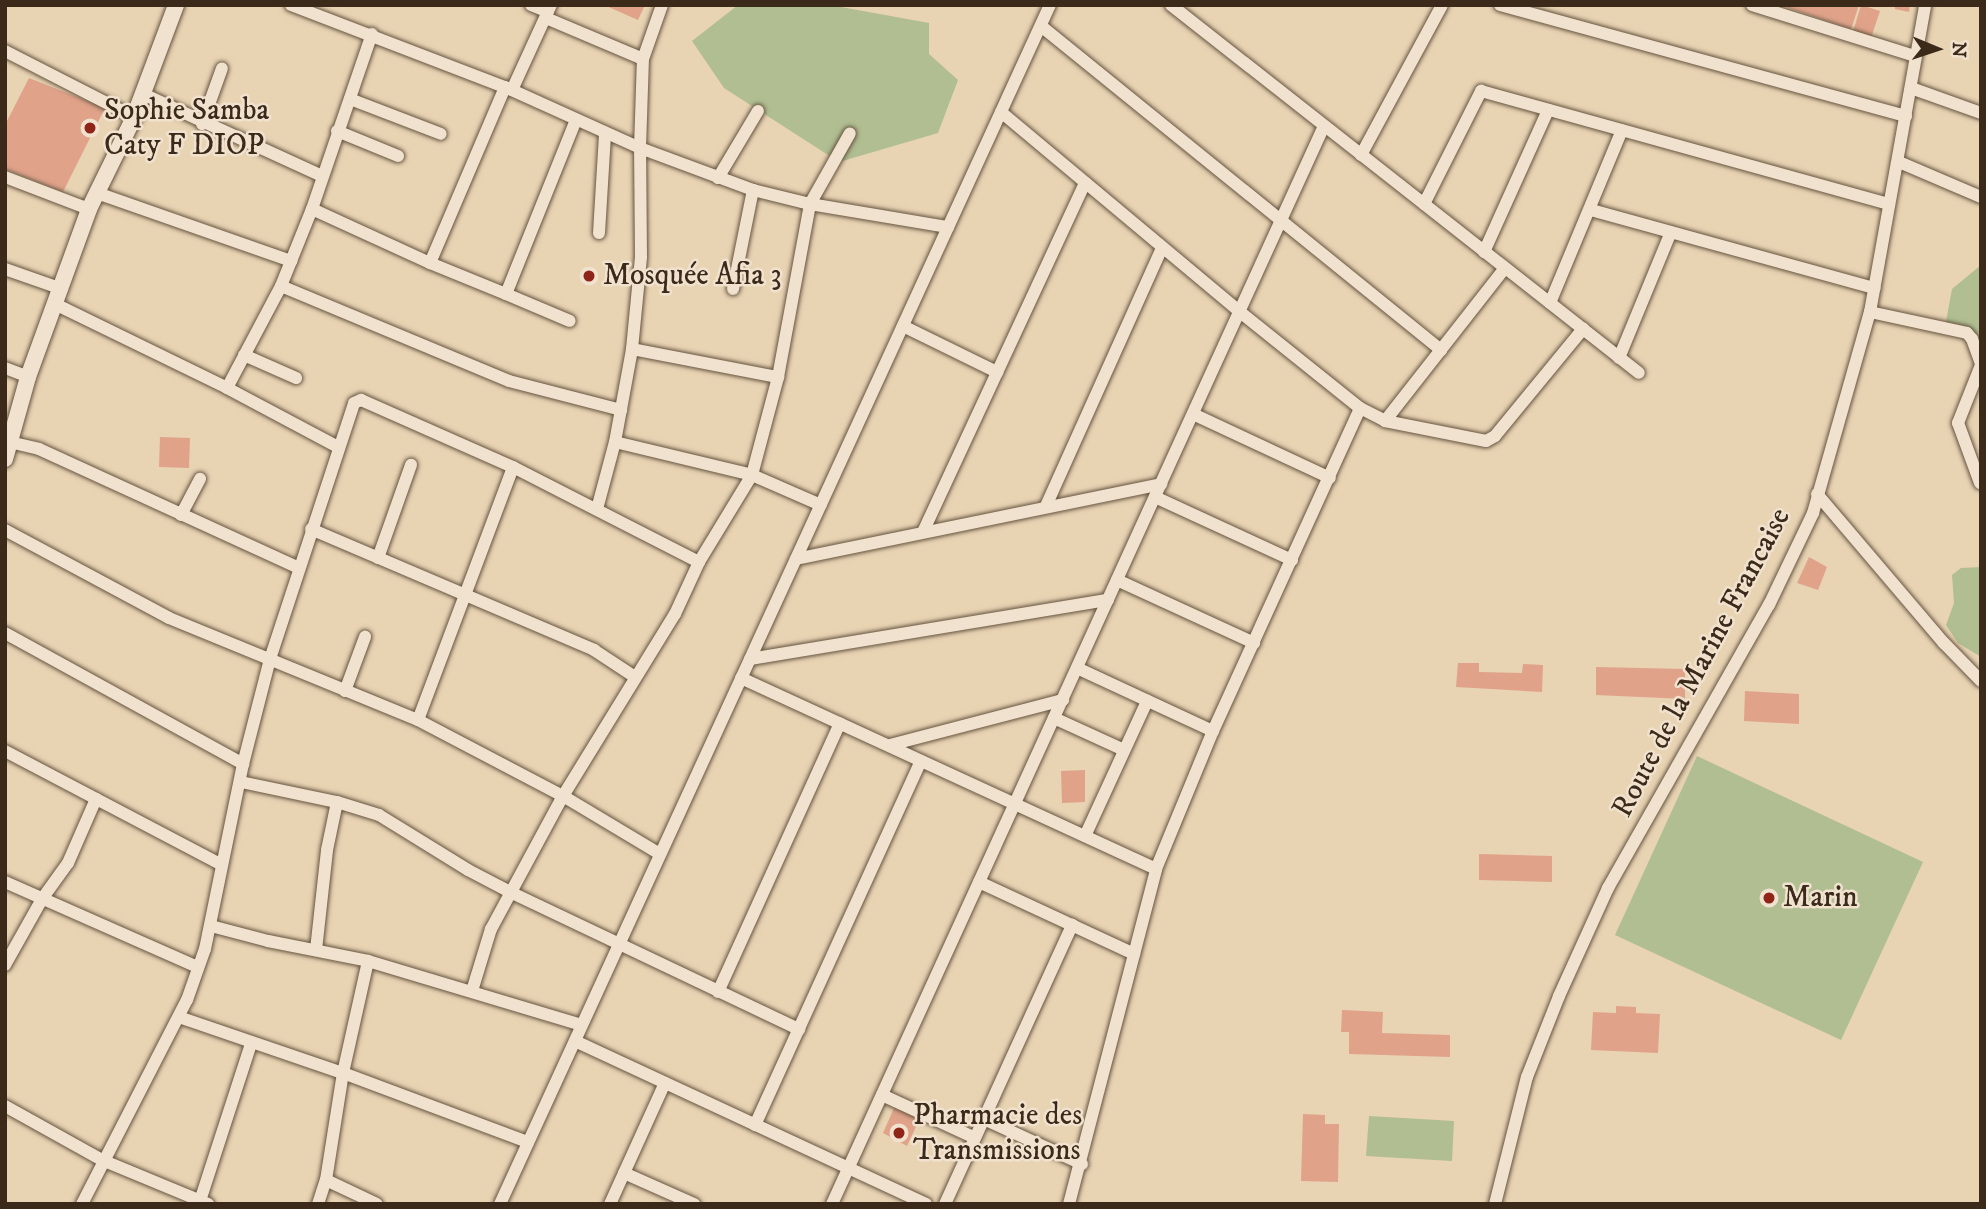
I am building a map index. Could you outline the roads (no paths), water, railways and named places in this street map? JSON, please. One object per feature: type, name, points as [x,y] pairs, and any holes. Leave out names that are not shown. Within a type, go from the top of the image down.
[{"type":"street","points":[[7,448],[28,377],[89,209],[134,117],[176,5]]},
{"type":"street","points":[[291,5],[509,89],[639,148],[753,190],[810,204],[948,227]]},
{"type":"street","points":[[531,5],[643,59]]},
{"type":"street","points":[[597,509],[615,442],[632,349],[641,257],[639,148],[643,59],[662,5]]},
{"type":"street","points":[[500,1204],[1050,5]]},
{"type":"street","points":[[1171,5],[1639,373]]},
{"type":"street","points":[[1361,155],[1442,5]]},
{"type":"street","points":[[1500,5],[1906,116]]},
{"type":"street","points":[[1752,5],[1916,56]]},
{"type":"street","name":"Route de la Marine Francaise","points":[[1494,1204],[1527,1077],[1564,984],[1608,888],[1769,605],[1813,513],[1870,312],[1888,204],[1899,162],[1924,5]]},
{"type":"street","points":[[430,263],[509,89],[548,12]]},
{"type":"street","points":[[1041,26],[1441,350]]},
{"type":"street","points":[[227,388],[281,286],[312,209],[372,34]]},
{"type":"street","points":[[5,51],[134,117]]},
{"type":"street","points":[[202,124],[222,68]]},
{"type":"street","points":[[1911,88],[1981,113]]},
{"type":"street","points":[[1423,204],[1481,91],[1888,204]]},
{"type":"street","points":[[143,94],[202,124],[322,176]]},
{"type":"street","points":[[350,99],[441,134]]},
{"type":"street","points":[[1484,252],[1548,110]]},
{"type":"street","points":[[718,178],[758,111]]},
{"type":"street","points":[[1001,113],[1240,312],[1360,408],[1385,421],[1486,441],[1495,436],[1583,329]]},
{"type":"street","points":[[506,293],[576,120]]},
{"type":"street","points":[[832,1204],[1324,126]]},
{"type":"street","points":[[1550,303],[1591,210],[1622,130]]},
{"type":"street","points":[[337,131],[398,156]]},
{"type":"street","points":[[472,991],[491,929],[563,796],[676,614],[699,562],[752,475],[778,377],[810,204],[850,133]]},
{"type":"street","points":[[599,233],[605,134]]},
{"type":"street","points":[[1899,162],[1981,197]]},
{"type":"street","points":[[5,177],[89,209]]},
{"type":"street","points":[[923,532],[1085,183]]},
{"type":"street","points":[[733,289],[753,190]]},
{"type":"street","points":[[97,193],[291,261]]},
{"type":"street","points":[[312,209],[430,263],[570,321]]},
{"type":"street","points":[[1591,210],[1874,288]]},
{"type":"street","points":[[1619,358],[1671,232]]},
{"type":"street","points":[[1046,506],[1163,248]]},
{"type":"street","points":[[1385,421],[1505,268]]},
{"type":"street","points":[[5,269],[62,289]]},
{"type":"street","points":[[281,286],[509,381],[621,410]]},
{"type":"street","points":[[55,304],[227,388],[338,447]]},
{"type":"street","points":[[1870,312],[1967,333],[1972,338],[1981,364],[1958,424],[1980,482]]},
{"type":"street","points":[[903,326],[997,372]]},
{"type":"street","points":[[632,349],[778,377]]},
{"type":"street","points":[[244,355],[296,378]]},
{"type":"street","points":[[5,368],[28,377]]},
{"type":"street","points":[[82,1204],[102,1160],[178,1017],[198,967],[211,926],[220,864],[270,659],[354,403],[361,400],[513,467],[699,562]]},
{"type":"street","points":[[1069,1204],[1082,1164],[1156,869],[1213,731],[1360,408]]},
{"type":"street","points":[[1193,414],[1330,478]]},
{"type":"street","points":[[7,448],[18,442],[40,449],[299,568]]},
{"type":"street","points":[[615,442],[752,475],[821,505]]},
{"type":"street","points":[[378,558],[411,465]]},
{"type":"street","points":[[418,720],[513,467]]},
{"type":"street","points":[[181,515],[201,480]]},
{"type":"street","points":[[796,559],[1046,506],[1158,491],[1292,560]]},
{"type":"street","points":[[1817,494],[1944,643],[1981,681]]},
{"type":"street","points":[[311,529],[594,650],[635,677]]},
{"type":"street","points":[[5,530],[169,618],[418,720],[563,796],[660,854]]},
{"type":"street","points":[[1117,580],[1254,643]]},
{"type":"street","points":[[750,659],[1108,600]]},
{"type":"street","points":[[5,633],[243,764]]},
{"type":"street","points":[[345,691],[365,637]]},
{"type":"street","points":[[1077,668],[1213,731]]},
{"type":"street","points":[[741,678],[1156,869]]},
{"type":"street","points":[[890,745],[1063,700]]},
{"type":"street","points":[[1085,836],[1147,701]]},
{"type":"street","points":[[1054,718],[1124,750]]},
{"type":"street","points":[[718,992],[840,723]]},
{"type":"street","points":[[5,751],[220,864]]},
{"type":"street","points":[[755,1125],[921,761]]},
{"type":"street","points":[[241,782],[337,802],[379,815],[468,870],[512,893],[618,946],[799,1029]]},
{"type":"street","points":[[5,965],[42,899],[68,863],[96,799]]},
{"type":"street","points":[[316,950],[327,850],[337,802]]},
{"type":"street","points":[[5,882],[198,967]]},
{"type":"street","points":[[979,882],[1134,954]]},
{"type":"street","points":[[945,1204],[1072,925]]},
{"type":"street","points":[[211,926],[368,961],[582,1025]]},
{"type":"street","points":[[318,1204],[326,1181],[343,1073],[368,961]]},
{"type":"street","points":[[178,1017],[251,1044],[343,1073],[528,1142]]},
{"type":"street","points":[[575,1041],[926,1204]]},
{"type":"street","points":[[5,1107],[102,1160],[202,1203],[251,1044]]},
{"type":"street","points":[[610,1204],[665,1083]]},
{"type":"street","points":[[882,1095],[975,1138]]},
{"type":"street","points":[[984,1119],[1082,1164]]},
{"type":"street","points":[[624,1173],[694,1204]]},
{"type":"street","points":[[326,1181],[377,1204]]},
{"type":"place","name":"Sophie Samba Caty F DIOP","points":[[90,128]]},
{"type":"place","name":"Mosquée Afia 3","points":[[589,276]]},
{"type":"place","name":"Marin","points":[[1769,898]]},
{"type":"place","name":"Pharmacie des Transmissions","points":[[899,1133]]}]
